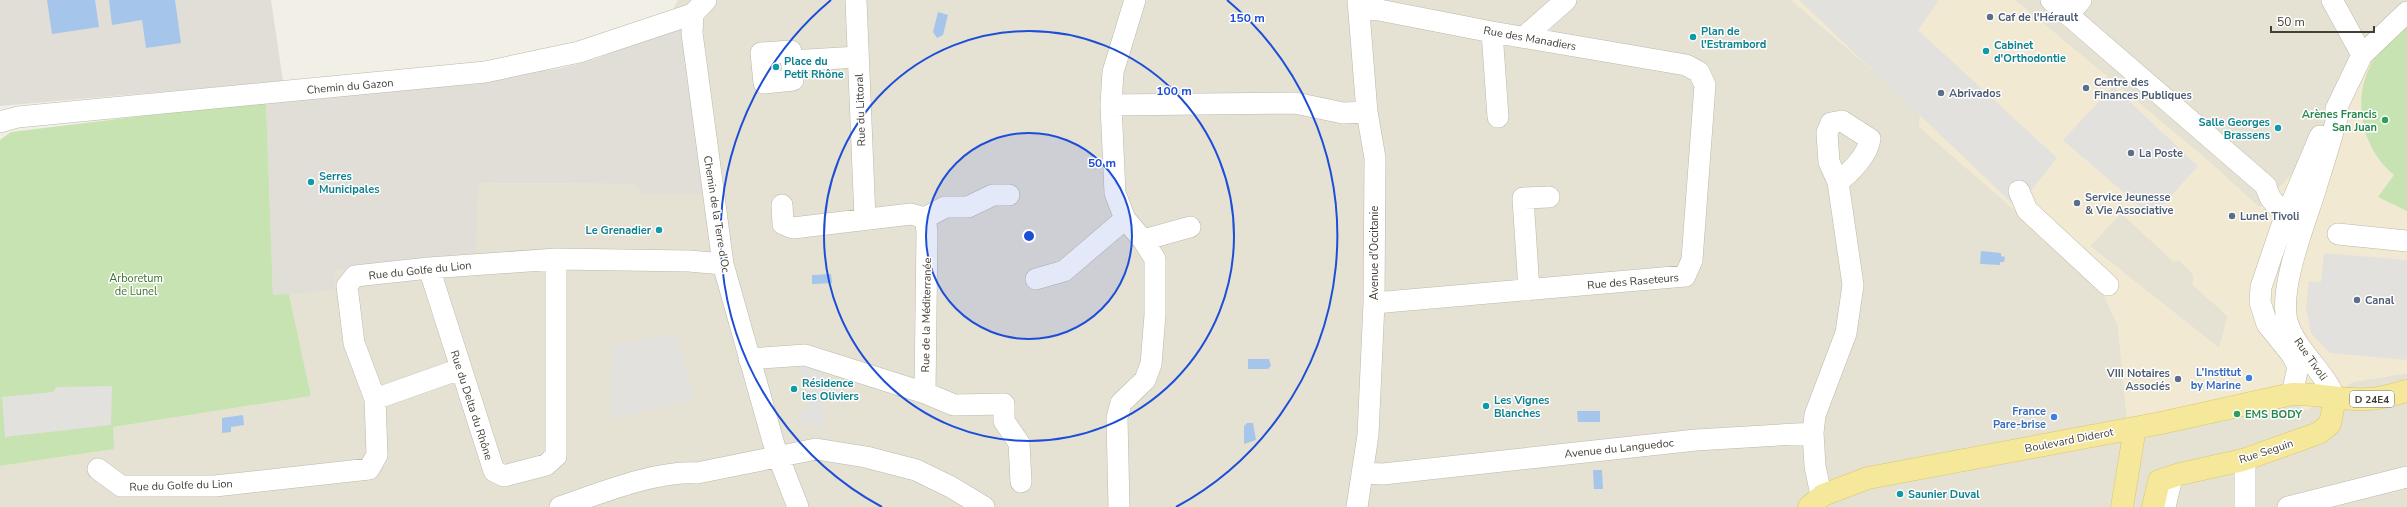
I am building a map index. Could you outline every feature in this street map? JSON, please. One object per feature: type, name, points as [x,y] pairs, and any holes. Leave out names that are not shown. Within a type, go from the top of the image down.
[{"type":"main road","name":"D 24E4","points":[[2335,398],[2368,400],[2407,391]]},
{"type":"main road","name":"Boulevard Diderot","points":[[1816,501],[1868,478],[2135,428],[2292,394],[2311,393],[2335,398]]},
{"type":"main road","name":"Rue Seguin","points":[[2172,477],[2243,460],[2319,433],[2330,424],[2335,398]]},
{"type":"main road","points":[[2122,507],[2135,428]]},
{"type":"main road","points":[[2153,507],[2159,481],[2172,477]]},
{"type":"street","name":"Rue du Littoral","points":[[856,0],[865,219]]},
{"type":"street","points":[[1118,507],[1117,418],[1121,403],[1145,380],[1151,364],[1155,315],[1155,259],[1143,240],[1125,219],[1115,193],[1111,105],[1113,72],[1135,0]]},
{"type":"street","points":[[1524,37],[1566,0]]},
{"type":"street","points":[[2052,0],[2074,7],[2266,186],[2268,196],[2276,206],[2302,217]]},
{"type":"street","points":[[2332,0],[2362,55]]},
{"type":"street","name":"Rue des Manadiers","points":[[1359,5],[1492,32],[1686,64],[1699,72]]},
{"type":"street","name":"Avenue d'Occitanie","points":[[1357,507],[1368,435],[1374,303],[1375,158],[1367,112],[1359,5]]},
{"type":"street","name":"Chemin du Gazon","points":[[0,122],[18,118],[485,72],[579,52],[700,7]]},
{"type":"street","name":"Chemin de la Terre d'Oc","points":[[700,7],[692,33],[724,264],[749,358],[778,456],[798,507]]},
{"type":"street","name":"Rue Tivoli","points":[[2335,398],[2320,371],[2299,345],[2287,321],[2286,295],[2302,217],[2330,112],[2336,108],[2362,55],[2407,12]]},
{"type":"street","points":[[1492,32],[1498,118]]},
{"type":"street","points":[[791,61],[858,57]]},
{"type":"street","name":"Rue des Raseteurs","points":[[1374,303],[1685,276],[1692,260],[1705,85],[1699,72]]},
{"type":"street","points":[[1111,105],[1295,103],[1343,113],[1367,112]]},
{"type":"street","points":[[1816,501],[1820,490],[1815,466],[1813,433],[1820,400],[1846,334],[1854,285],[1838,182]]},
{"type":"street","points":[[2020,191],[2027,210],[2108,285]]},
{"type":"street","points":[[782,205],[783,224],[793,228],[911,214],[925,218],[945,208],[968,207],[993,195],[1009,195]]},
{"type":"street","points":[[1529,290],[1523,198],[1549,197]]},
{"type":"street","name":"Rue Tivoli","points":[[2292,394],[2298,367],[2292,355],[2267,324],[2262,312],[2261,287],[2268,268],[2302,217]]},
{"type":"street","name":"Rue de la Méditerranée","points":[[925,218],[927,230],[925,393]]},
{"type":"street","points":[[1036,279],[1064,271],[1125,219]]},
{"type":"street","points":[[1143,240],[1190,227]]},
{"type":"street","points":[[2338,234],[2407,241]]},
{"type":"street","name":"Rue du Golfe du Lion","points":[[98,469],[121,486],[215,486],[369,469],[377,455],[375,399],[354,343],[347,286],[355,276],[429,268],[556,259],[689,261],[724,264]]},
{"type":"street","name":"Rue du Delta du Rhône","points":[[429,268],[460,369],[494,471],[504,476],[546,465],[556,456],[556,259]]},
{"type":"street","points":[[2262,312],[2274,301],[2286,295],[2268,268]]},
{"type":"street","points":[[749,358],[805,355],[925,393],[954,405],[1004,404],[1004,421],[1019,443],[1021,482]]},
{"type":"street","points":[[375,399],[460,369]]},
{"type":"street","name":"Avenue du Languedoc","points":[[1362,473],[1383,474],[1696,440],[1813,433]]},
{"type":"street","points":[[560,507],[604,501],[690,480],[697,474],[816,449],[866,457],[916,470],[956,490],[984,507]]},
{"type":"street","points":[[2243,460],[2245,466],[2246,507]]},
{"type":"street","points":[[2165,507],[2172,477]]},
{"type":"street","points":[[2288,507],[2407,477]]},
{"type":"shaded area","points":[[0,0],[271,0],[283,81],[0,106]]},
{"type":"shaded area","points":[[678,0],[1791,0],[1920,111],[2103,293],[2118,326],[2127,419],[2268,391],[2307,410],[2352,382],[2407,373],[2407,507],[0,507],[0,466],[113,449],[113,427],[311,396],[289,294],[334,290],[334,271],[464,257],[477,183],[633,184],[642,194],[626,28],[673,9]]},
{"type":"shaded area","points":[[1791,0],[2015,0],[2206,159],[2260,208],[2340,122],[2362,72],[2407,28],[2407,373],[2352,382],[2307,410],[2268,391],[2127,419],[2118,326],[2103,293],[2068,257],[1919,127],[1920,111]],"holes":[[[2121,213],[2173,261],[2179,260],[2193,273],[2193,285],[2228,315],[2219,348],[2090,246]]]},
{"type":"shaded area","name":"Abrivados","points":[[1799,0],[1939,0],[1918,30],[2057,158],[2017,208]]},
{"type":"shaded area","points":[[2015,0],[2407,0],[2407,28],[2298,168],[2260,208],[2206,159]]},
{"type":"shaded area","points":[[674,26],[683,30],[706,194],[642,194],[633,184],[478,183],[476,255],[334,271],[335,290],[273,296],[266,101],[558,69],[596,59]]},
{"type":"shaded area","name":"La Poste","points":[[2113,86],[2198,166],[2152,217],[2063,140]]},
{"type":"shaded area","points":[[2121,213],[2173,261],[2179,260],[2193,274],[2193,285],[2228,316],[2219,348],[2090,246]]},
{"type":"shaded area","name":"Canal","points":[[2324,253],[2407,260],[2407,360],[2330,353],[2311,333],[2306,308],[2309,281],[2321,282]]},
{"type":"shaded area","points":[[677,333],[694,400],[610,419],[612,346]]},
{"type":"shaded area","points":[[805,363],[828,372],[823,427],[802,424],[799,412],[810,409],[808,402],[817,399],[816,394],[807,396],[803,384],[813,381],[811,376],[802,377],[800,371],[796,372],[795,364]]},
{"type":"shaded area","points":[[112,386],[111,425],[5,437],[2,397],[53,392],[56,387]]},
{"type":"green space","name":"Arènes Francis San Juan","points":[[2407,26],[2407,211],[2378,197],[2394,175],[2382,163],[2373,150],[2367,136],[2361,105],[2367,73],[2374,59],[2385,46]]},
{"type":"green space","name":"Arboretum de Lunel","points":[[266,101],[273,295],[289,294],[311,396],[113,427],[114,449],[0,466],[0,140],[11,132]]},
{"type":"water","points":[[47,0],[95,0],[99,27],[52,34]]},
{"type":"water","points":[[109,0],[175,0],[181,43],[146,48],[142,20],[112,25]]},
{"type":"water","points":[[938,12],[948,15],[943,35],[937,38],[933,32]]},
{"type":"water","points":[[1981,251],[2001,253],[2001,256],[2005,257],[2004,262],[2000,262],[2000,265],[1980,264]]},
{"type":"water","points":[[831,274],[832,283],[812,284],[812,275]]},
{"type":"water","points":[[1248,359],[1269,359],[1271,366],[1268,369],[1248,369]]},
{"type":"water","points":[[1577,411],[1600,411],[1600,422],[1578,422]]},
{"type":"water","points":[[243,415],[244,425],[231,427],[231,432],[222,433],[222,418]]},
{"type":"water","points":[[1247,423],[1253,423],[1256,440],[1244,444],[1244,426]]},
{"type":"water","points":[[1593,470],[1602,470],[1603,489],[1594,489]]},
{"type":"place","name":"Caf de l'Hérault","points":[[1990,17]]},
{"type":"place","name":"Plan de l'Estrambord","points":[[1693,37]]},
{"type":"place","name":"Cabinet d'Orthodontie","points":[[1986,51]]},
{"type":"place","name":"Place du Petit Rhône","points":[[776,67]]},
{"type":"place","name":"Centre des Finances Publiques","points":[[2086,88]]},
{"type":"place","name":"Abrivados","points":[[1941,93]]},
{"type":"place","name":"Arènes Francis San Juan","points":[[2385,120]]},
{"type":"place","name":"Salle Georges Brassens","points":[[2278,128]]},
{"type":"place","name":"La Poste","points":[[2131,153]]},
{"type":"place","name":"Serres Municipales","points":[[311,182]]},
{"type":"place","name":"Service Jeunesse & Vie Associative","points":[[2077,203]]},
{"type":"place","name":"Lunel Tivoli","points":[[2232,216]]},
{"type":"place","name":"Le Grenadier","points":[[659,230]]},
{"type":"place","name":"Canal","points":[[2357,300]]},
{"type":"place","name":"L’Institut by Marine","points":[[2249,378]]},
{"type":"place","name":"VIII Notaires Associés","points":[[2178,379]]},
{"type":"place","name":"Résidence les Oliviers","points":[[794,389]]},
{"type":"place","name":"Les Vignes Blanches","points":[[1486,406]]},
{"type":"place","name":"EMS BODY","points":[[2237,414]]},
{"type":"place","name":"France Pare-brise","points":[[2054,417]]},
{"type":"place","name":"Saunier Duval","points":[[1900,494]]}]
